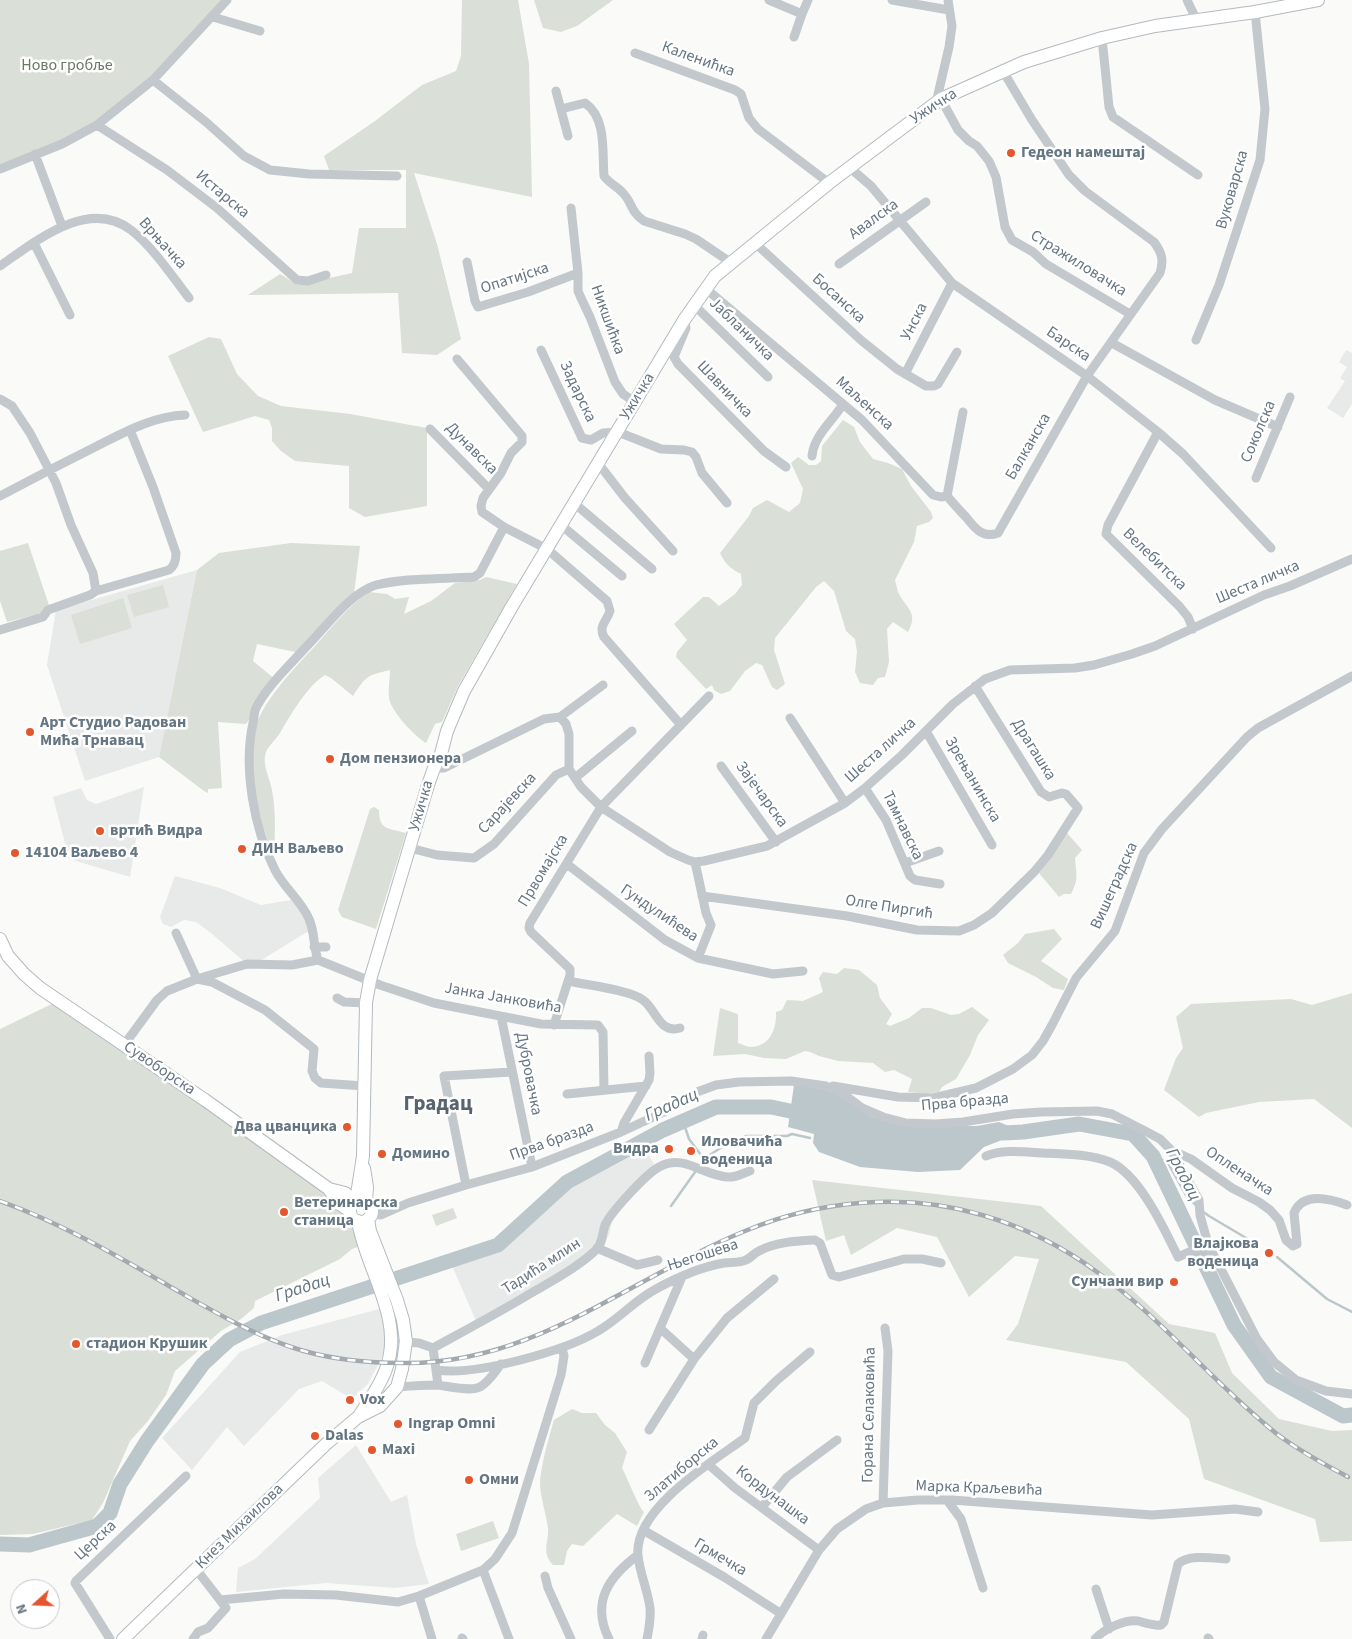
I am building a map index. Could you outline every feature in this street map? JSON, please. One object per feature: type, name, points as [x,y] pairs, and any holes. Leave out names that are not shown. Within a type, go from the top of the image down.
[{"type":"main road","name":"Ужичка","points":[[362,1209],[367,1187],[363,1156],[364,1086],[366,1003],[370,980],[434,768],[447,732],[464,692],[547,549],[684,320],[714,276],[849,167],[938,101],[1003,71],[1037,57],[1137,29],[1255,12],[1318,0]]},
{"type":"main road","name":"Сувоборска","points":[[0,939],[8,956],[29,978],[58,1001],[205,1100],[329,1189],[338,1204],[362,1209]]},
{"type":"main road","name":"Кнез Михаилова","points":[[358,1417],[378,1387],[386,1368],[391,1341],[391,1328],[362,1209]]},
{"type":"main road","name":"Кнез Михаилова","points":[[123,1639],[326,1444],[358,1417],[380,1406],[397,1388],[402,1370],[406,1341],[403,1320],[397,1300],[370,1245]]},
{"type":"street","points":[[0,168],[62,144],[97,125],[153,80],[227,0]]},
{"type":"street","points":[[769,0],[802,14]]},
{"type":"street","points":[[794,37],[808,0]]},
{"type":"street","points":[[892,0],[950,10]]},
{"type":"street","points":[[938,101],[952,26],[948,0]]},
{"type":"street","points":[[1187,0],[1196,19]]},
{"type":"street","name":"Вуковарска","points":[[1196,340],[1219,285],[1260,160],[1265,109],[1255,12]]},
{"type":"street","points":[[213,17],[260,31]]},
{"type":"street","points":[[1102,38],[1109,107],[1113,117],[1198,175]]},
{"type":"street","name":"Каленићка","points":[[635,53],[742,94],[750,118],[758,129],[829,183]]},
{"type":"street","points":[[1003,71],[1068,175],[1085,191],[1154,242],[1161,253],[1163,263],[1160,273],[1130,314]]},
{"type":"street","points":[[153,80],[206,122],[244,156],[270,170],[309,174],[397,176]]},
{"type":"street","points":[[556,91],[568,136]]},
{"type":"street","name":"Стражиловачка","points":[[938,101],[958,130],[969,141],[978,146],[989,161],[996,177],[1005,227],[1012,240],[1033,252],[1046,264],[1130,314],[1112,343],[1087,376]]},
{"type":"street","points":[[561,109],[585,102],[597,114],[602,137],[604,176],[607,181],[625,195],[635,214],[644,221],[696,239],[730,262]]},
{"type":"street","name":"Истарска","points":[[97,125],[168,170],[217,208],[297,280],[308,281],[326,275]]},
{"type":"street","points":[[35,154],[62,226]]},
{"type":"street","name":"Барска","points":[[849,167],[871,186],[952,283],[1087,376],[1158,432],[1183,454],[1271,548]]},
{"type":"street","name":"Авалска","points":[[839,264],[926,202]]},
{"type":"street","name":"Никшићка","points":[[571,208],[578,273],[578,292],[593,324],[608,365],[623,394],[635,402]]},
{"type":"street","name":"Врњачка","points":[[0,266],[62,226],[87,219],[108,220],[128,227],[143,241],[189,298]]},
{"type":"street","points":[[34,243],[70,315]]},
{"type":"street","name":"Босанска","points":[[755,244],[862,341],[905,374],[926,386],[938,384],[957,352]]},
{"type":"street","name":"Опатијска","points":[[467,262],[478,307],[528,292],[578,273]]},
{"type":"street","name":"Унска","points":[[905,374],[952,283]]},
{"type":"street","name":"Маљенска","points":[[705,288],[873,430],[933,495],[941,498],[947,496],[980,533],[998,533]]},
{"type":"street","name":"Јабланичка","points":[[694,305],[768,376]]},
{"type":"street","name":"Шавничка","points":[[684,320],[686,328],[675,354],[675,360],[764,451],[786,467]]},
{"type":"street","points":[[1112,343],[1215,400],[1278,427]]},
{"type":"street","name":"Задарска","points":[[541,350],[582,438],[591,440],[603,433],[618,432]]},
{"type":"street","points":[[457,359],[522,436],[522,442],[512,453],[501,473],[483,498],[481,508],[485,514],[504,527],[547,549],[607,601],[610,611],[602,625],[604,637],[681,725]]},
{"type":"street","name":"Балканска","points":[[998,533],[1087,376]]},
{"type":"street","name":"Соколска","points":[[1256,478],[1290,397]]},
{"type":"street","points":[[0,399],[12,406],[30,433],[56,483],[71,525],[93,573],[96,591]]},
{"type":"street","points":[[812,456],[815,441],[833,420],[843,404]]},
{"type":"street","points":[[947,496],[963,412]]},
{"type":"street","points":[[0,496],[130,430],[156,420],[172,416],[185,416]]},
{"type":"street","points":[[1,626],[43,617],[48,610],[90,595],[96,591],[173,568],[176,553],[153,487],[130,430]]},
{"type":"street","name":"Дунавска","points":[[430,430],[490,489]]},
{"type":"street","points":[[618,432],[661,449],[692,452],[702,473],[727,503]]},
{"type":"street","name":"Велебитска","points":[[1158,432],[1108,524],[1106,534],[1180,607],[1193,629]]},
{"type":"street","points":[[598,463],[673,551]]},
{"type":"street","points":[[574,503],[652,569]]},
{"type":"street","points":[[562,525],[622,576]]},
{"type":"street","points":[[124,1045],[162,995],[197,979],[247,964],[292,964],[318,960],[314,947],[314,932],[309,919],[300,903],[282,883],[276,872],[267,853],[255,810],[249,765],[251,732],[256,709],[276,680],[355,595],[375,585],[392,582],[474,577],[480,573],[504,527]]},
{"type":"street","name":"Шеста личка","points":[[695,862],[757,850],[776,842],[845,803],[902,755],[975,686],[994,675],[1010,670],[1075,668],[1094,665],[1155,646],[1264,595],[1290,586],[1352,559]]},
{"type":"street","name":"Вишеградска","points":[[826,1086],[898,1096],[934,1098],[976,1088],[1022,1063],[1032,1055],[1043,1041],[1076,978],[1114,931],[1144,853],[1162,829],[1247,737],[1258,728],[1352,676]]},
{"type":"street","points":[[434,768],[444,768],[544,719],[560,717],[603,685]]},
{"type":"street","name":"Драгашка","points":[[975,686],[1042,792],[1048,797],[1062,793],[1066,794],[1078,808]]},
{"type":"street","name":"Првомајска","points":[[568,981],[570,969],[529,928],[530,923],[601,807],[710,696]]},
{"type":"street","points":[[560,717],[566,724],[569,734],[569,768],[581,787],[601,807],[670,852],[695,862],[706,913],[711,921],[711,928],[698,958]]},
{"type":"street","points":[[790,718],[845,803]]},
{"type":"street","points":[[575,778],[632,731]]},
{"type":"street","name":"Зрењанинска","points":[[926,731],[992,845]]},
{"type":"street","name":"Зајечарска","points":[[721,766],[776,842]]},
{"type":"street","name":"Сарајевска","points":[[410,848],[437,855],[474,858],[494,844],[556,775],[569,768]]},
{"type":"street","name":"Тамнавска","points":[[865,788],[886,820],[910,876],[940,884]]},
{"type":"street","name":"Олге Пиргић","points":[[702,896],[847,916],[917,930],[959,931],[974,925],[992,913],[1034,872],[1048,855],[1078,808]]},
{"type":"street","points":[[905,862],[939,851]]},
{"type":"street","name":"Гундулићева","points":[[567,864],[665,940],[698,958],[773,974],[803,971]]},
{"type":"street","points":[[176,932],[197,979]]},
{"type":"street","points":[[314,947],[326,947]]},
{"type":"street","name":"Јанка Јанковића","points":[[318,960],[380,985],[434,1003],[541,1024],[598,1025],[603,1032],[604,1090]]},
{"type":"street","points":[[197,979],[212,982],[265,1010],[308,1043],[314,1049],[312,1071],[315,1078],[321,1083],[364,1086]]},
{"type":"street","points":[[554,1025],[568,981],[632,994],[645,1001],[662,1025],[674,1029],[680,1028]]},
{"type":"street","points":[[337,998],[344,1002],[366,1003]]},
{"type":"street","name":"Дубровачка","points":[[502,1016],[532,1167]]},
{"type":"street","points":[[621,1132],[624,1123],[646,1086],[650,1073],[649,1056]]},
{"type":"street","points":[[466,1185],[444,1076],[512,1072]]},
{"type":"street","name":"Прва бразда","points":[[362,1209],[381,1215],[400,1206],[466,1185],[532,1167],[621,1132],[664,1112],[697,1092],[716,1085],[739,1082],[791,1081],[826,1086],[844,1095],[862,1108],[882,1117],[906,1123],[935,1124],[963,1122],[1013,1114],[1097,1111],[1112,1114],[1145,1131],[1160,1139],[1171,1150],[1196,1195],[1206,1245],[1257,1338],[1274,1362],[1296,1380],[1326,1391],[1352,1394]]},
{"type":"street","points":[[567,1094],[646,1086]]},
{"type":"street","name":"Опленачка","points":[[1171,1150],[1179,1152],[1232,1188],[1270,1210],[1279,1220],[1286,1240],[1293,1246],[1297,1244],[1294,1213],[1302,1203],[1320,1197],[1347,1205]]},
{"type":"street","points":[[986,1156],[992,1153],[1024,1152],[1081,1155],[1112,1162],[1132,1178],[1154,1210],[1178,1257],[1206,1245]]},
{"type":"street","name":"Тадића млин","points":[[433,1348],[547,1284],[584,1260],[602,1242],[606,1224],[622,1201],[658,1167],[669,1163],[681,1162],[730,1178],[750,1171]]},
{"type":"street","points":[[1185,1176],[1198,1164]]},
{"type":"street","name":"Његошева","points":[[437,1370],[449,1372],[469,1370],[501,1364],[562,1348],[598,1331],[638,1300],[658,1288],[682,1277],[724,1263],[746,1260],[759,1251],[780,1244],[815,1240],[820,1243],[832,1275],[839,1277],[904,1258],[922,1258],[941,1263]]},
{"type":"street","points":[[598,1248],[637,1265],[658,1260]]},
{"type":"street","points":[[645,1362],[682,1277]]},
{"type":"street","points":[[650,1430],[694,1359],[727,1318],[774,1279]]},
{"type":"street","name":"Горана Селаковића","points":[[884,1503],[888,1351],[885,1328]]},
{"type":"street","points":[[661,1329],[694,1359]]},
{"type":"street","points":[[391,1341],[419,1343],[433,1348],[438,1386]]},
{"type":"street","points":[[220,1600],[284,1594],[336,1595],[398,1602],[419,1596],[483,1570],[502,1550],[516,1523],[564,1366],[562,1348]]},
{"type":"street","name":"Златиборска","points":[[647,1639],[650,1611],[638,1555],[643,1530],[653,1512],[664,1500],[708,1464],[745,1438],[754,1403],[810,1352]]},
{"type":"street","points":[[397,1388],[411,1385],[479,1388],[492,1377],[501,1364]]},
{"type":"street","points":[[762,1508],[786,1477],[838,1440]]},
{"type":"street","name":"Кордунашка","points":[[708,1464],[734,1488],[819,1550]]},
{"type":"street","name":"Церска","points":[[110,1639],[75,1583],[186,1476]]},
{"type":"street","points":[[947,1500],[960,1520],[983,1588]]},
{"type":"street","name":"Марка Краљевића","points":[[766,1639],[819,1550],[837,1528],[866,1509],[884,1503],[947,1500],[1152,1515],[1235,1509],[1258,1512]]},
{"type":"street","name":"Грмечка","points":[[643,1530],[724,1576],[780,1613]]},
{"type":"street","points":[[609,1639],[603,1625],[602,1597],[613,1579],[638,1555]]},
{"type":"street","points":[[1095,1639],[1109,1628],[1130,1621],[1162,1625],[1178,1564],[1194,1558],[1226,1559]]},
{"type":"street","points":[[193,1639],[198,1632],[208,1628],[226,1608],[196,1569]]},
{"type":"street","points":[[483,1570],[509,1639]]},
{"type":"street","points":[[546,1576],[548,1588],[571,1639]]},
{"type":"street","points":[[1096,1589],[1109,1628]]},
{"type":"street","points":[[419,1596],[432,1639]]},
{"type":"shaded area","points":[[1346,350],[1352,353],[1352,404],[1343,418],[1327,408],[1345,381],[1340,378],[1347,367],[1339,362]]},
{"type":"shaded area","points":[[197,570],[159,757],[85,781],[47,665],[56,610]]},
{"type":"shaded area","name":"вртић Видра","points":[[144,787],[130,877],[69,859],[53,797],[81,788],[87,800],[96,804]]},
{"type":"shaded area","points":[[175,876],[220,888],[261,905],[297,899],[313,932],[307,932],[255,964],[247,964],[196,922],[184,920],[171,927],[163,924],[160,917]]},
{"type":"shaded area","points":[[794,1085],[822,1089],[838,1095],[871,1117],[943,1126],[977,1126],[999,1122],[1023,1132],[984,1147],[960,1170],[918,1172],[860,1167],[819,1152],[813,1143],[814,1134],[788,1127]]},
{"type":"shaded area","points":[[644,1146],[656,1168],[613,1217],[609,1235],[605,1241],[592,1253],[476,1321],[450,1261],[508,1241],[578,1179]]},
{"type":"shaded area","points":[[383,1308],[390,1334],[381,1359],[368,1384],[352,1399],[322,1381],[299,1389],[244,1446],[227,1427],[192,1470],[162,1438],[240,1352],[282,1335]]},
{"type":"shaded area","points":[[356,1445],[391,1502],[407,1495],[416,1544],[429,1584],[395,1588],[326,1583],[236,1592],[238,1568],[255,1559],[320,1498],[318,1478]]},
{"type":"shaded area","points":[[63,1535],[32,1547],[0,1548],[0,1540],[31,1540]]},
{"type":"green space","name":"Ново гробље","points":[[0,0],[227,0],[153,80],[97,125],[0,169]]},
{"type":"green space","points":[[462,0],[518,0],[529,64],[532,197],[414,173],[437,244],[461,339],[437,355],[402,353],[398,293],[248,295],[280,274],[298,285],[352,273],[359,228],[406,228],[406,170],[329,170],[324,156],[375,121],[422,85],[456,71],[461,56]]},
{"type":"green space","points":[[534,0],[613,0],[577,26],[561,32],[543,28]]},
{"type":"green space","points":[[209,337],[221,339],[237,374],[258,396],[281,406],[350,414],[427,428],[427,506],[365,517],[349,508],[349,466],[295,461],[281,451],[272,441],[272,428],[269,420],[255,416],[203,432],[168,356]]},
{"type":"green space","points":[[843,420],[854,427],[860,442],[873,459],[902,469],[911,486],[931,512],[933,518],[929,522],[917,526],[914,542],[895,580],[898,592],[912,615],[908,632],[893,622],[887,629],[889,662],[885,677],[878,678],[873,685],[860,683],[855,672],[857,652],[855,639],[846,631],[834,591],[824,581],[816,587],[775,638],[774,650],[785,684],[777,690],[772,687],[762,665],[756,663],[745,671],[730,691],[721,694],[714,690],[712,685],[706,689],[676,657],[677,652],[687,640],[674,624],[703,597],[709,597],[719,606],[735,594],[742,585],[741,574],[729,566],[720,553],[749,516],[753,508],[767,500],[789,512],[800,503],[803,489],[791,463],[798,457],[809,465],[816,465],[821,461],[822,446]]},
{"type":"green space","points":[[28,543],[51,611],[7,622],[0,601],[0,551]]},
{"type":"green space","points":[[291,543],[360,546],[354,594],[300,653],[257,644],[253,661],[276,680],[246,724],[218,722],[222,788],[208,789],[208,793],[159,757],[197,570],[219,553]]},
{"type":"green space","points":[[486,577],[517,584],[458,686],[442,722],[435,724],[426,743],[415,735],[394,710],[389,698],[390,670],[368,677],[353,696],[325,675],[305,694],[269,747],[265,756],[274,806],[274,856],[263,826],[255,791],[252,755],[256,725],[266,704],[290,673],[340,617],[369,592],[387,594],[395,599],[409,597],[404,614],[431,601],[455,583],[480,580]]},
{"type":"green space","points":[[163,585],[169,607],[134,617],[127,595]]},
{"type":"green space","points":[[123,598],[132,628],[80,644],[71,615]]},
{"type":"green space","points":[[374,807],[379,810],[379,817],[383,825],[406,833],[376,929],[342,917],[338,910],[370,809]]},
{"type":"green space","points":[[1067,833],[1082,850],[1075,858],[1076,880],[1074,889],[1071,894],[1064,894],[1059,897],[1039,873]]},
{"type":"green space","points":[[1054,929],[1062,939],[1041,961],[1068,979],[1064,990],[1053,988],[1008,963],[1003,955],[1018,943],[1025,934]]},
{"type":"green space","points":[[844,968],[859,970],[877,985],[880,998],[892,1014],[886,1024],[890,1026],[909,1018],[922,1008],[931,1008],[951,1015],[959,1014],[972,1007],[989,1020],[978,1035],[970,1055],[956,1079],[942,1087],[939,1092],[926,1094],[908,1092],[912,1079],[894,1070],[885,1072],[873,1063],[838,1061],[805,1051],[786,1059],[764,1058],[745,1054],[713,1056],[720,1008],[738,1014],[738,1043],[749,1047],[757,1046],[763,1044],[771,1036],[776,1012],[782,1010],[787,1000],[803,1001],[823,992],[819,978],[823,972],[837,974]]},
{"type":"green space","points":[[1352,993],[1352,1128],[1314,1099],[1259,1102],[1206,1113],[1199,1117],[1164,1090],[1176,1058],[1183,1048],[1176,1017],[1191,1004],[1291,999],[1312,1005]]},
{"type":"green space","points":[[58,1001],[272,1149],[351,1214],[355,1220],[363,1245],[352,1249],[340,1259],[255,1301],[254,1308],[241,1319],[221,1331],[175,1371],[166,1395],[148,1421],[130,1441],[103,1503],[92,1520],[33,1534],[0,1535],[0,1029]]},
{"type":"green space","points":[[812,1180],[1041,1206],[1169,1324],[1215,1333],[1232,1373],[1279,1419],[1332,1431],[1352,1430],[1352,1541],[1320,1542],[1315,1519],[1204,1479],[1189,1419],[1126,1362],[1006,1340],[1018,1324],[1039,1259],[1015,1256],[969,1297],[937,1237],[897,1228],[851,1255],[844,1235],[826,1241]]},
{"type":"green space","points":[[453,1208],[457,1218],[436,1226],[432,1215]]},
{"type":"green space","points":[[572,1409],[582,1413],[596,1413],[605,1425],[615,1433],[627,1452],[622,1468],[644,1512],[637,1526],[617,1514],[583,1546],[572,1544],[567,1551],[564,1565],[553,1565],[546,1552],[548,1528],[540,1478],[554,1420]]},
{"type":"green space","points":[[493,1521],[499,1538],[461,1551],[456,1534]]},
{"type":"waterway","name":"Градац","points":[[0,1544],[29,1545],[97,1526],[110,1513],[120,1484],[147,1441],[203,1364],[229,1340],[261,1323],[498,1245],[567,1182],[663,1130],[716,1107],[771,1107],[809,1115]]},
{"type":"waterway","points":[[683,1121],[689,1139],[701,1155]]},
{"type":"waterway","name":"Градац","points":[[1003,1133],[1079,1124],[1133,1134],[1153,1156],[1234,1325],[1271,1377],[1343,1416],[1352,1415]]},
{"type":"waterway","points":[[703,1157],[705,1158],[733,1140],[747,1136],[787,1136],[792,1134],[810,1138]]},
{"type":"waterway","points":[[1153,1156],[1168,1163],[1187,1197],[1196,1205]]},
{"type":"waterway","points":[[671,1206],[705,1158]]},
{"type":"waterway","points":[[1202,1211],[1258,1245]]},
{"type":"waterway","points":[[1277,1257],[1327,1299],[1352,1312]]},
{"type":"railway","points":[[0,1201],[68,1230],[218,1314],[276,1341],[304,1351],[332,1357],[361,1361],[403,1363],[451,1360],[496,1350],[538,1335],[703,1250],[773,1220],[832,1206],[862,1203],[923,1203],[953,1208],[982,1215],[1027,1231],[1084,1263],[1121,1290],[1144,1310],[1254,1415],[1277,1434],[1303,1452],[1348,1477]]},
{"type":"place","name":"Гедеон намештај","points":[[1011,153]]},
{"type":"place","name":"Арт Студио Радован Мића Трнавац","points":[[30,732]]},
{"type":"place","name":"Дом пензионера","points":[[330,759]]},
{"type":"place","name":"вртић Видра","points":[[100,831]]},
{"type":"place","name":"ДИН Ваљево","points":[[242,849]]},
{"type":"place","name":"14104 Ваљево 4","points":[[15,853]]},
{"type":"place","name":"Два цванцика","points":[[347,1127]]},
{"type":"place","name":"Видра","points":[[669,1149]]},
{"type":"place","name":"Иловачића воденица","points":[[691,1151]]},
{"type":"place","name":"Домино","points":[[382,1154]]},
{"type":"place","name":"Ветеринарска станица","points":[[284,1212]]},
{"type":"place","name":"Влајкова воденица","points":[[1269,1253]]},
{"type":"place","name":"Сунчани вир","points":[[1174,1282]]},
{"type":"place","name":"стадион Крушик","points":[[76,1344]]},
{"type":"place","name":"Vox","points":[[350,1400]]},
{"type":"place","name":"Ingrap Omni","points":[[398,1424]]},
{"type":"place","name":"Dalas","points":[[315,1436]]},
{"type":"place","name":"Maxi","points":[[372,1450]]},
{"type":"place","name":"Омни","points":[[469,1480]]},
{"type":"district","name":"Градац","points":[[438,1105]]}]
